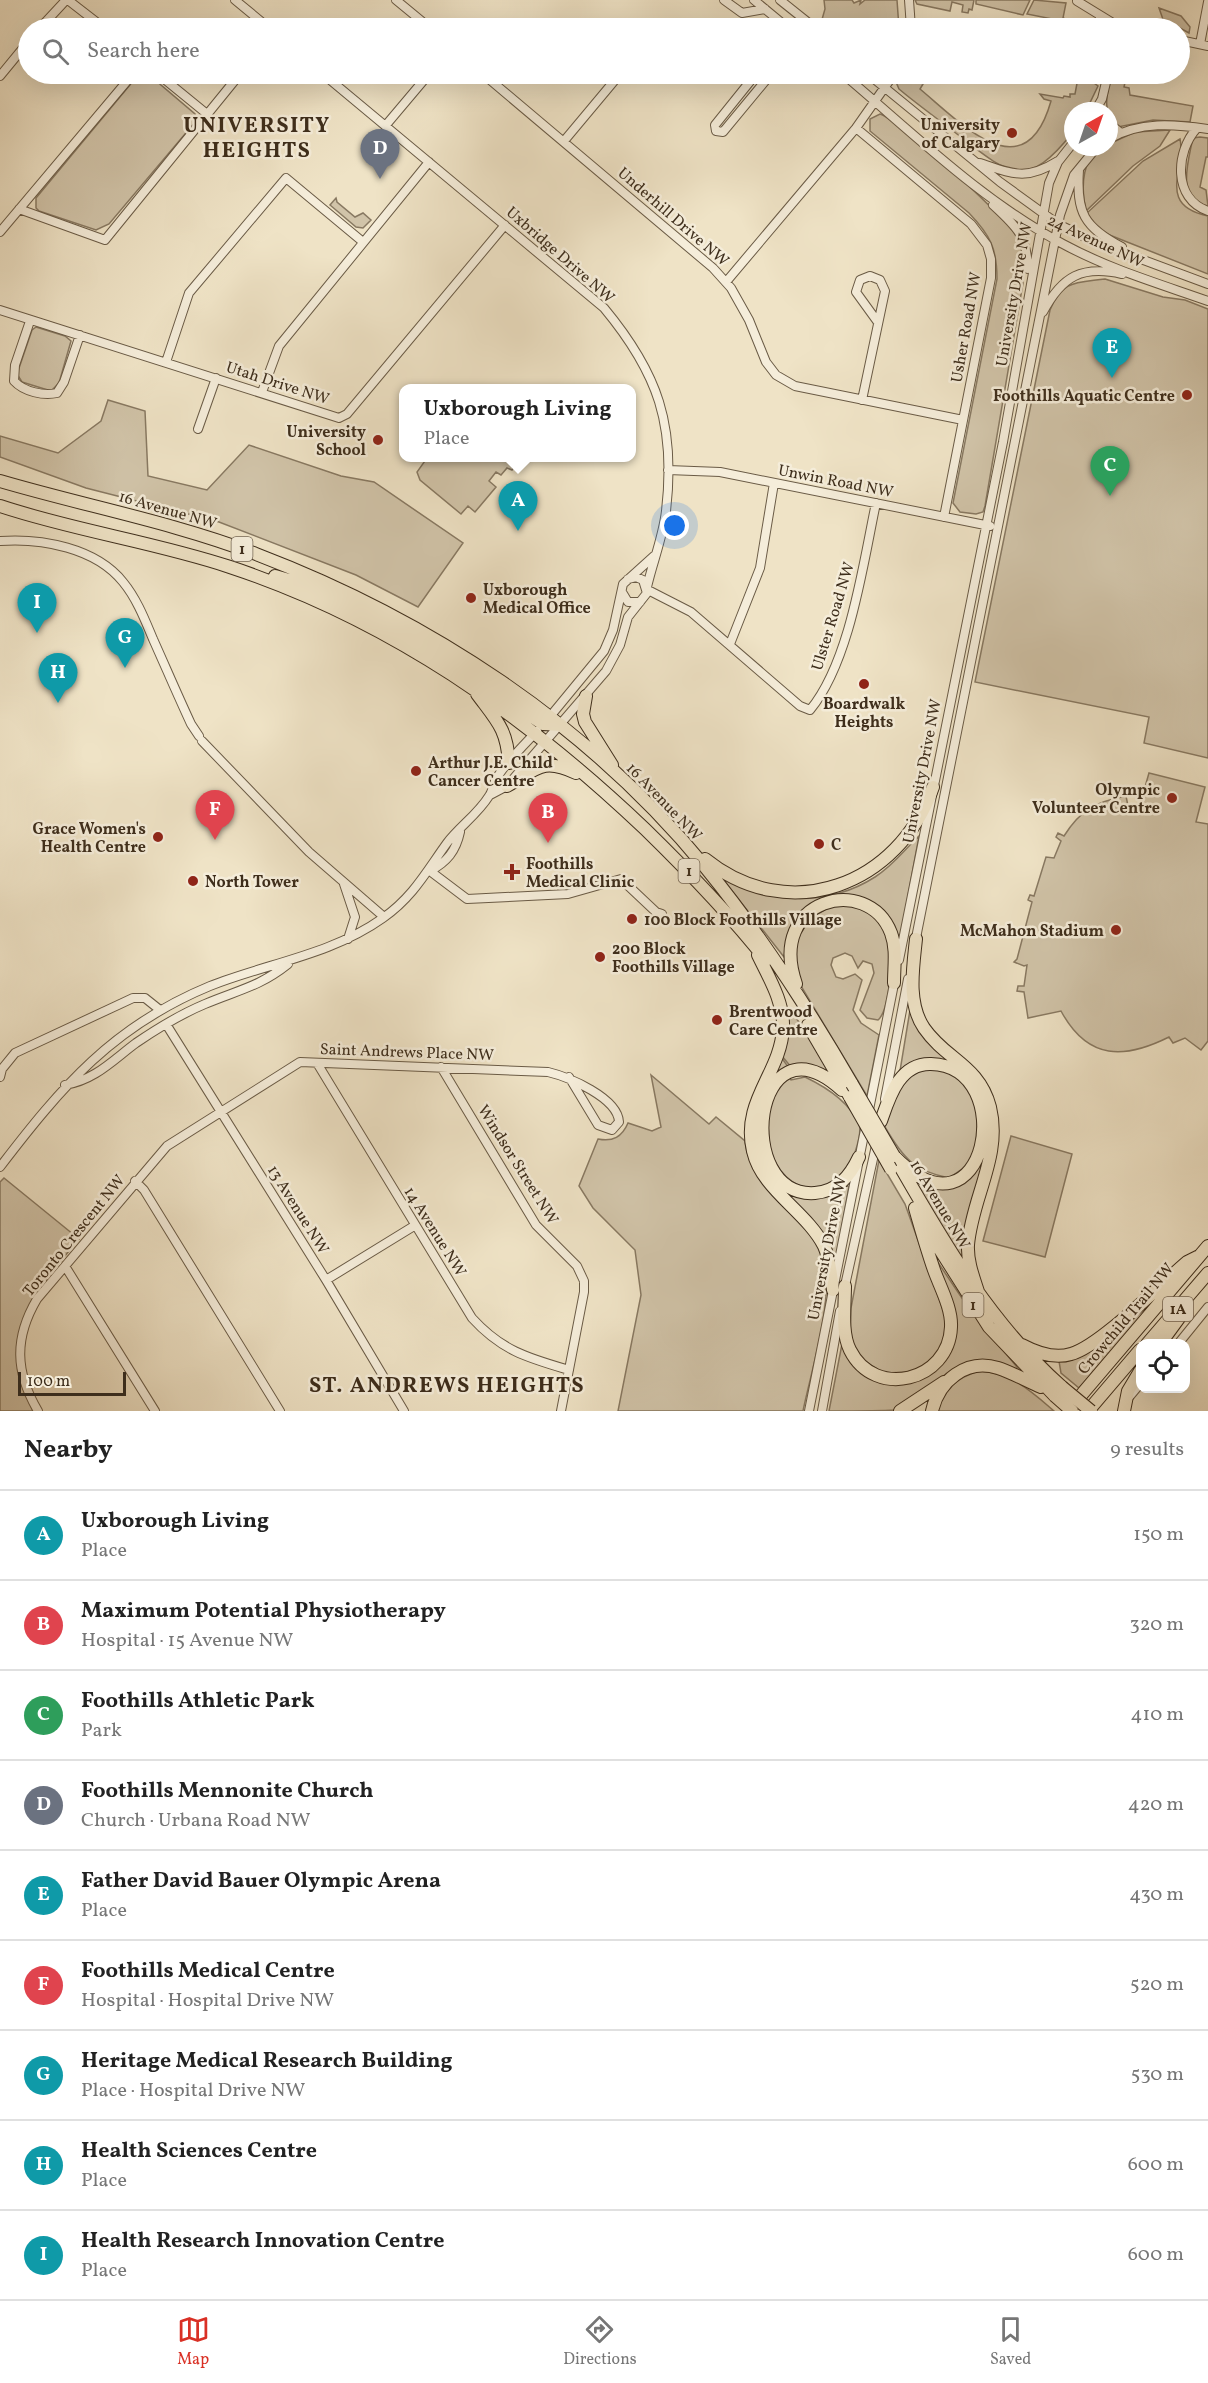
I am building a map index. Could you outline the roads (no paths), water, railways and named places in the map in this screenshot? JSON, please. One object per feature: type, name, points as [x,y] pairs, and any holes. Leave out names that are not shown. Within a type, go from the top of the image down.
[{"type":"highway","name":"16 Avenue NW","points":[[0,481],[179,527],[332,585],[438,640],[543,724],[546,741],[593,781],[690,872],[752,943],[795,1002],[850,1097],[980,1298],[1070,1411]]},
{"type":"highway","name":"16 Avenue NW","points":[[0,506],[80,529],[228,566],[284,586],[392,638],[458,678],[543,724],[561,725],[619,777],[688,847],[746,919],[801,999],[852,1084],[915,1208],[978,1313],[1010,1352],[1055,1391],[1090,1411]]},
{"type":"highway","points":[[0,515],[42,526],[80,529]]},
{"type":"highway","points":[[228,566],[252,569],[292,581],[377,619],[455,664],[543,724]]},
{"type":"highway","points":[[458,678],[477,694],[504,730],[508,740],[509,763]]},
{"type":"highway","points":[[586,696],[583,714],[585,722],[619,777]]},
{"type":"highway","points":[[507,786],[538,768],[552,764],[559,764],[593,781]]},
{"type":"highway","points":[[688,847],[727,875],[756,888],[798,893],[828,888],[865,872],[896,848],[914,829],[933,788]]},
{"type":"highway","points":[[801,999],[791,968],[790,938],[815,908],[835,901],[846,900],[869,907],[884,921],[894,942],[894,983]]},
{"type":"highway","points":[[916,939],[913,995],[921,1023],[931,1036],[974,1073],[986,1093],[992,1118],[994,1142],[968,1246],[970,1264],[980,1298]]},
{"type":"highway","points":[[752,943],[777,993],[783,1027],[777,1054],[760,1089],[752,1117],[753,1153],[769,1180],[810,1225],[824,1246],[839,1288],[845,1335],[850,1349],[859,1364],[881,1377],[909,1379],[927,1371],[938,1361],[948,1346],[951,1324],[915,1208]]},
{"type":"highway","points":[[881,1121],[893,1087],[902,1077],[926,1064],[945,1065],[955,1069],[970,1084],[979,1101],[983,1127],[982,1149],[975,1165],[959,1180],[945,1185],[924,1181],[893,1162]]},
{"type":"highway","points":[[850,1097],[822,1075],[803,1070],[792,1072],[778,1080],[768,1095],[762,1111],[762,1134],[774,1169],[783,1180],[804,1192],[825,1191],[843,1182],[851,1174],[859,1157]]},
{"type":"highway","name":"Crowchild Trail NW","points":[[1070,1411],[1208,1246]]},
{"type":"highway","points":[[1011,1338],[1025,1347],[1051,1355],[1069,1355],[1080,1351],[1097,1340],[1186,1262],[1199,1256]]},
{"type":"highway","points":[[1163,1339],[1208,1275]]},
{"type":"highway","name":"Crowchild Trail NW","points":[[1151,1339],[1208,1275]]},
{"type":"highway","name":"Crowchild Trail NW","points":[[1090,1411],[1136,1355]]},
{"type":"highway","points":[[900,1411],[964,1369],[987,1366],[1055,1391]]},
{"type":"highway","points":[[1124,1411],[1128,1391],[1136,1378]]},
{"type":"highway","points":[[932,1411],[934,1400],[948,1379]]},
{"type":"street","points":[[50,18],[67,0],[91,18]]},
{"type":"street","points":[[235,0],[257,18]]},
{"type":"street","points":[[396,0],[418,18]]},
{"type":"street","points":[[724,0],[742,13],[765,9]]},
{"type":"street","points":[[754,0],[776,18]]},
{"type":"street","points":[[780,0],[801,18]]},
{"type":"street","points":[[909,0],[910,18]]},
{"type":"street","points":[[1077,0],[1107,18]]},
{"type":"street","points":[[1204,45],[1208,2]]},
{"type":"street","points":[[1095,10],[1100,18]]},
{"type":"street","points":[[0,76],[18,54]]},
{"type":"street","points":[[0,232],[125,84]]},
{"type":"street","points":[[170,84],[207,114]]},
{"type":"street","points":[[19,209],[105,240],[232,84]]},
{"type":"street","name":"Uxbridge Drive NW","points":[[335,84],[604,308],[639,353],[661,405],[668,443],[666,512],[647,588]]},
{"type":"street","points":[[386,125],[421,84]]},
{"type":"street","name":"Underhill Drive NW","points":[[495,84],[692,249],[726,282],[749,320],[766,362],[776,375],[795,386],[963,420]]},
{"type":"street","points":[[564,141],[612,84]]},
{"type":"street","points":[[748,84],[715,125],[716,132],[723,132],[763,84]]},
{"type":"street","name":"24 Avenue NW","points":[[855,84],[962,174],[1009,211],[1040,231],[1055,240],[1144,279],[1208,301]]},
{"type":"street","name":"24 Avenue NW","points":[[880,84],[974,161],[1058,224],[1095,242],[1208,284]]},
{"type":"street","points":[[726,282],[856,128],[888,84]]},
{"type":"street","points":[[1100,102],[1106,84]]},
{"type":"street","points":[[1118,134],[1145,126],[1208,129]]},
{"type":"street","points":[[1174,126],[1187,143]]},
{"type":"street","name":"Usher Road NW","points":[[856,128],[971,224],[987,244],[991,259],[991,278],[944,517]]},
{"type":"street","points":[[1197,128],[1187,143],[1181,174],[1183,190],[1192,203],[1208,211]]},
{"type":"street","name":"University Drive NW","points":[[822,1411],[859,1157],[1003,442],[1048,183],[1064,154]]},
{"type":"street","name":"University Drive NW","points":[[809,1411],[881,1121],[996,527],[1058,224],[1068,188],[1079,166],[1088,156]]},
{"type":"street","points":[[974,161],[1015,175],[1042,170],[1061,158]]},
{"type":"street","points":[[262,392],[279,346],[429,162]]},
{"type":"street","points":[[1079,166],[1078,200],[1089,226],[1103,237],[1159,266]]},
{"type":"street","points":[[962,174],[1022,235],[1027,248],[1029,285]]},
{"type":"street","points":[[166,362],[189,293],[286,178],[363,242]]},
{"type":"street","name":"Utah Drive NW","points":[[0,310],[339,418],[347,414],[505,225]]},
{"type":"street","points":[[1038,320],[1060,284],[1084,272],[1098,270],[1144,279]]},
{"type":"street","points":[[862,400],[885,291],[884,284],[877,277],[870,276],[860,280],[856,292],[877,321]]},
{"type":"street","points":[[30,321],[15,365],[14,381],[19,387],[47,396],[57,393],[64,382],[80,335]]},
{"type":"street","points":[[198,429],[216,378]]},
{"type":"street","name":"Unwin Road NW","points":[[668,470],[720,472],[996,527]]},
{"type":"street","points":[[730,644],[760,568],[774,483]]},
{"type":"street","name":"Ulster Road NW","points":[[647,588],[691,612],[800,706],[810,710],[827,684],[840,650],[860,581],[876,503]]},
{"type":"street","points":[[0,541],[45,543],[78,552],[102,562],[118,576],[140,609],[190,724],[200,738],[269,812],[344,883],[384,917]]},
{"type":"street","points":[[0,1167],[65,1085],[96,1056],[160,1011],[211,986],[348,939],[384,917],[408,897],[430,871],[442,865],[456,847],[460,832],[490,795],[496,779],[604,651],[613,630],[623,584],[654,556]]},
{"type":"street","points":[[490,795],[507,786],[586,696],[609,665],[628,617],[640,602],[647,588],[639,578],[628,579]]},
{"type":"street","points":[[622,592],[628,602],[640,602]]},
{"type":"street","points":[[430,871],[467,899],[568,894],[621,879],[656,912],[662,914]]},
{"type":"street","points":[[344,883],[355,917],[348,939]]},
{"type":"street","points":[[65,1085],[80,1083],[166,1024],[202,1005],[261,984],[293,959]]},
{"type":"street","points":[[237,993],[244,983],[244,975]]},
{"type":"street","points":[[0,1077],[2,1069],[15,1053],[133,998],[145,998],[160,1011]]},
{"type":"street","name":"13 Avenue NW","points":[[166,1024],[326,1280],[404,1411]]},
{"type":"street","points":[[96,1056],[111,1062]]},
{"type":"street","name":"Saint Andrews Place NW","points":[[220,1111],[300,1062],[548,1072],[569,1077],[615,1110],[619,1122],[612,1130],[605,1130],[598,1125],[569,1077]]},
{"type":"street","name":"14 Avenue NW","points":[[317,1063],[472,1318],[488,1334],[518,1355],[568,1370]]},
{"type":"street","name":"Windsor Street NW","points":[[441,1067],[536,1225],[580,1271],[584,1292],[561,1411]]},
{"type":"street","name":"Toronto Crescent NW","points":[[38,1411],[22,1376],[20,1341],[29,1314],[135,1181],[174,1140],[220,1111]]},
{"type":"street","points":[[135,1181],[144,1190],[280,1411]]},
{"type":"street","points":[[326,1280],[414,1226]]},
{"type":"street","points":[[65,1266],[154,1411]]},
{"type":"street","points":[[1183,1339],[1208,1307]]},
{"type":"street","points":[[1124,1411],[1131,1394],[1136,1388]]},
{"type":"place","name":"University of Calgary","points":[[1012,133]]},
{"type":"place","name":"Foothills Mennonite Church","points":[[380,179]]},
{"type":"place","name":"Father David Bauer Olympic Arena","points":[[1112,378]]},
{"type":"place","name":"Foothills Aquatic Centre","points":[[1187,395]]},
{"type":"place","name":"University School","points":[[378,440]]},
{"type":"place","name":"Foothills Athletic Park","points":[[1110,496]]},
{"type":"place","name":"Uxborough Living","points":[[518,531]]},
{"type":"place","name":"Uxborough Medical Office","points":[[471,598]]},
{"type":"place","name":"Health Research Innovation Centre","points":[[37,633]]},
{"type":"place","name":"Heritage Medical Research Building","points":[[125,668]]},
{"type":"place","name":"Boardwalk Heights","points":[[864,684]]},
{"type":"place","name":"Health Sciences Centre","points":[[58,703]]},
{"type":"place","name":"Arthur J.E. Child Cancer Centre","points":[[416,771]]},
{"type":"place","name":"Olympic Volunteer Centre","points":[[1172,798]]},
{"type":"place","name":"Grace Women's Health Centre","points":[[158,837]]},
{"type":"place","name":"Foothills Medical Centre","points":[[215,840]]},
{"type":"place","name":"Maximum Potential Physiotherapy","points":[[548,843]]},
{"type":"place","name":"C","points":[[819,844]]},
{"type":"place","name":"Foothills Medical Clinic","points":[[512,872]]},
{"type":"place","name":"North Tower","points":[[193,881]]},
{"type":"place","name":"100 Block Foothills Village","points":[[632,919]]},
{"type":"place","name":"McMahon Stadium","points":[[1116,930]]},
{"type":"place","name":"200 Block Foothills Village","points":[[600,957]]},
{"type":"place","name":"Brentwood Care Centre","points":[[717,1020]]},
{"type":"district","name":"UNIVERSITY HEIGHTS","points":[[257,136]]},
{"type":"district","name":"ST. ANDREWS HEIGHTS","points":[[447,1384]]}]
